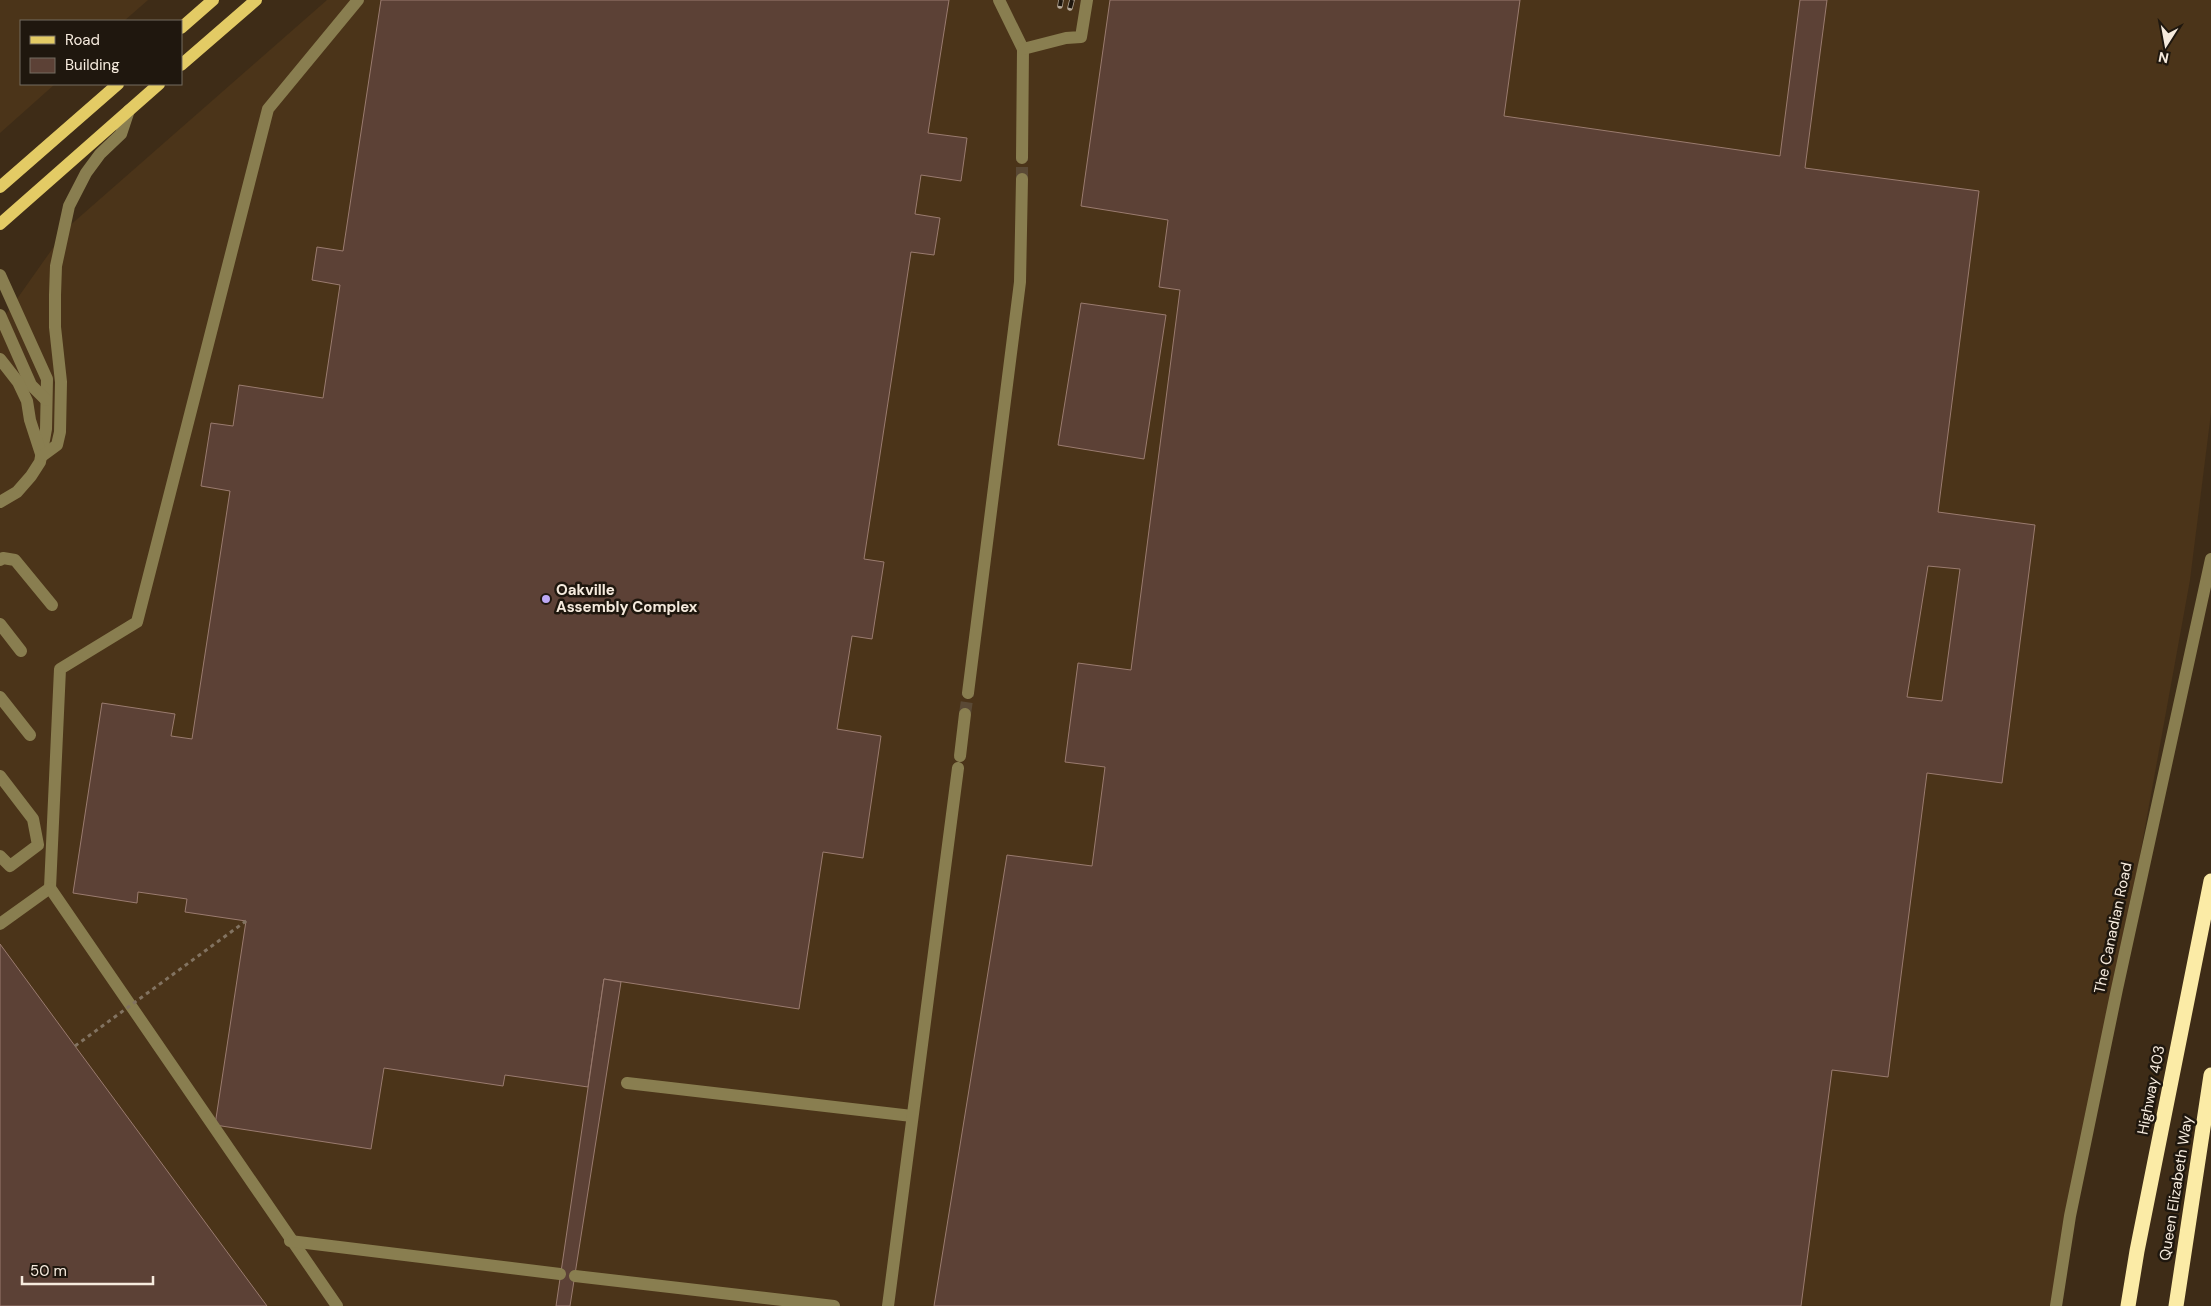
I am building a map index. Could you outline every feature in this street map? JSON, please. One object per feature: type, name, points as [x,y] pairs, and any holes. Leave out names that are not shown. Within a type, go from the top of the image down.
[{"type":"highway","name":"Highway 403","points":[[2128,1306],[2138,1241],[2211,881]]},
{"type":"highway","name":"Queen Elizabeth Way","points":[[2176,1306],[2211,1075]]},
{"type":"main road","points":[[182,27],[213,0]]},
{"type":"main road","points":[[182,64],[256,0]]},
{"type":"main road","points":[[0,187],[117,85]]},
{"type":"main road","points":[[0,224],[158,85]]},
{"type":"street","points":[[336,1306],[50,888],[60,669],[137,622],[268,109],[358,0]]},
{"type":"street","points":[[999,0],[1023,49],[1022,158]]},
{"type":"street","points":[[1023,49],[1066,38],[1081,37],[1087,0]]},
{"type":"street","points":[[42,456],[57,445],[60,432],[61,382],[55,327],[56,266],[69,206],[86,173],[100,154],[121,134],[129,110]]},
{"type":"street","points":[[968,693],[1020,282],[1022,179]]},
{"type":"street","points":[[0,275],[47,379],[46,430],[42,456],[31,476],[17,492],[0,502]]},
{"type":"street","points":[[0,315],[31,385],[46,400]]},
{"type":"street","points":[[0,359],[18,382],[28,401],[30,420],[42,456]]},
{"type":"street","points":[[0,560],[3,558],[15,560],[52,605]]},
{"type":"street","name":"The Canadian Road","points":[[2056,1306],[2070,1216],[2113,1008],[2211,559]]},
{"type":"street","points":[[0,624],[21,652]]},
{"type":"street","points":[[0,697],[30,735]]},
{"type":"street","points":[[888,1306],[965,714]]},
{"type":"street","points":[[0,776],[33,819],[38,845],[10,866],[0,856]]},
{"type":"street","points":[[0,924],[50,888]]},
{"type":"street","points":[[627,1083],[912,1116]]},
{"type":"street","points":[[290,1241],[560,1274]]},
{"type":"street","points":[[575,1276],[834,1306]]},
{"type":"path","points":[[75,1046],[246,921]]},
{"type":"shaded area","points":[[0,0],[148,0],[125,20],[20,20],[20,85],[54,85],[0,133]]},
{"type":"shaded area","points":[[327,0],[2211,0],[2211,413],[2190,580],[2058,1306],[0,1306],[0,323],[67,228]]},
{"type":"building","name":"Oakville Assembly Complex","points":[[381,0],[949,0],[928,133],[967,138],[961,181],[921,175],[915,214],[940,218],[934,255],[911,252],[864,559],[884,562],[872,639],[852,636],[837,729],[881,736],[863,858],[823,852],[799,1009],[604,979],[588,1087],[505,1075],[503,1086],[384,1068],[371,1149],[215,1125],[246,921],[185,912],[187,899],[138,892],[137,903],[73,893],[102,703],[175,714],[171,736],[192,739],[230,491],[201,486],[211,423],[233,426],[239,385],[323,398],[340,285],[312,280],[317,247],[343,251]]},
{"type":"building","points":[[1110,0],[1520,0],[1504,116],[1780,156],[1800,0],[1827,0],[1805,168],[1979,191],[1938,512],[2035,525],[2002,783],[1927,773],[1888,1077],[1832,1070],[1801,1306],[934,1306],[1007,855],[1092,866],[1105,767],[1065,762],[1078,663],[1131,670],[1180,290],[1159,287],[1168,220],[1081,206]],"holes":[[[1928,566],[1960,569],[1942,701],[1907,697]]]},
{"type":"building","points":[[1081,303],[1166,315],[1144,459],[1058,445]]},
{"type":"building","points":[[0,944],[75,1046],[267,1306],[0,1306]]},
{"type":"building","points":[[604,979],[621,982],[570,1306],[556,1306]]},
{"type":"tunnel","points":[[1022,158],[1022,179]]},
{"type":"tunnel","points":[[965,714],[968,693]]},
{"type":"railway","points":[[1060,6],[1061,0]]},
{"type":"railway","points":[[1070,8],[1072,0]]},
{"type":"place","name":"Oakville Assembly Complex","points":[[546,599]]}]
